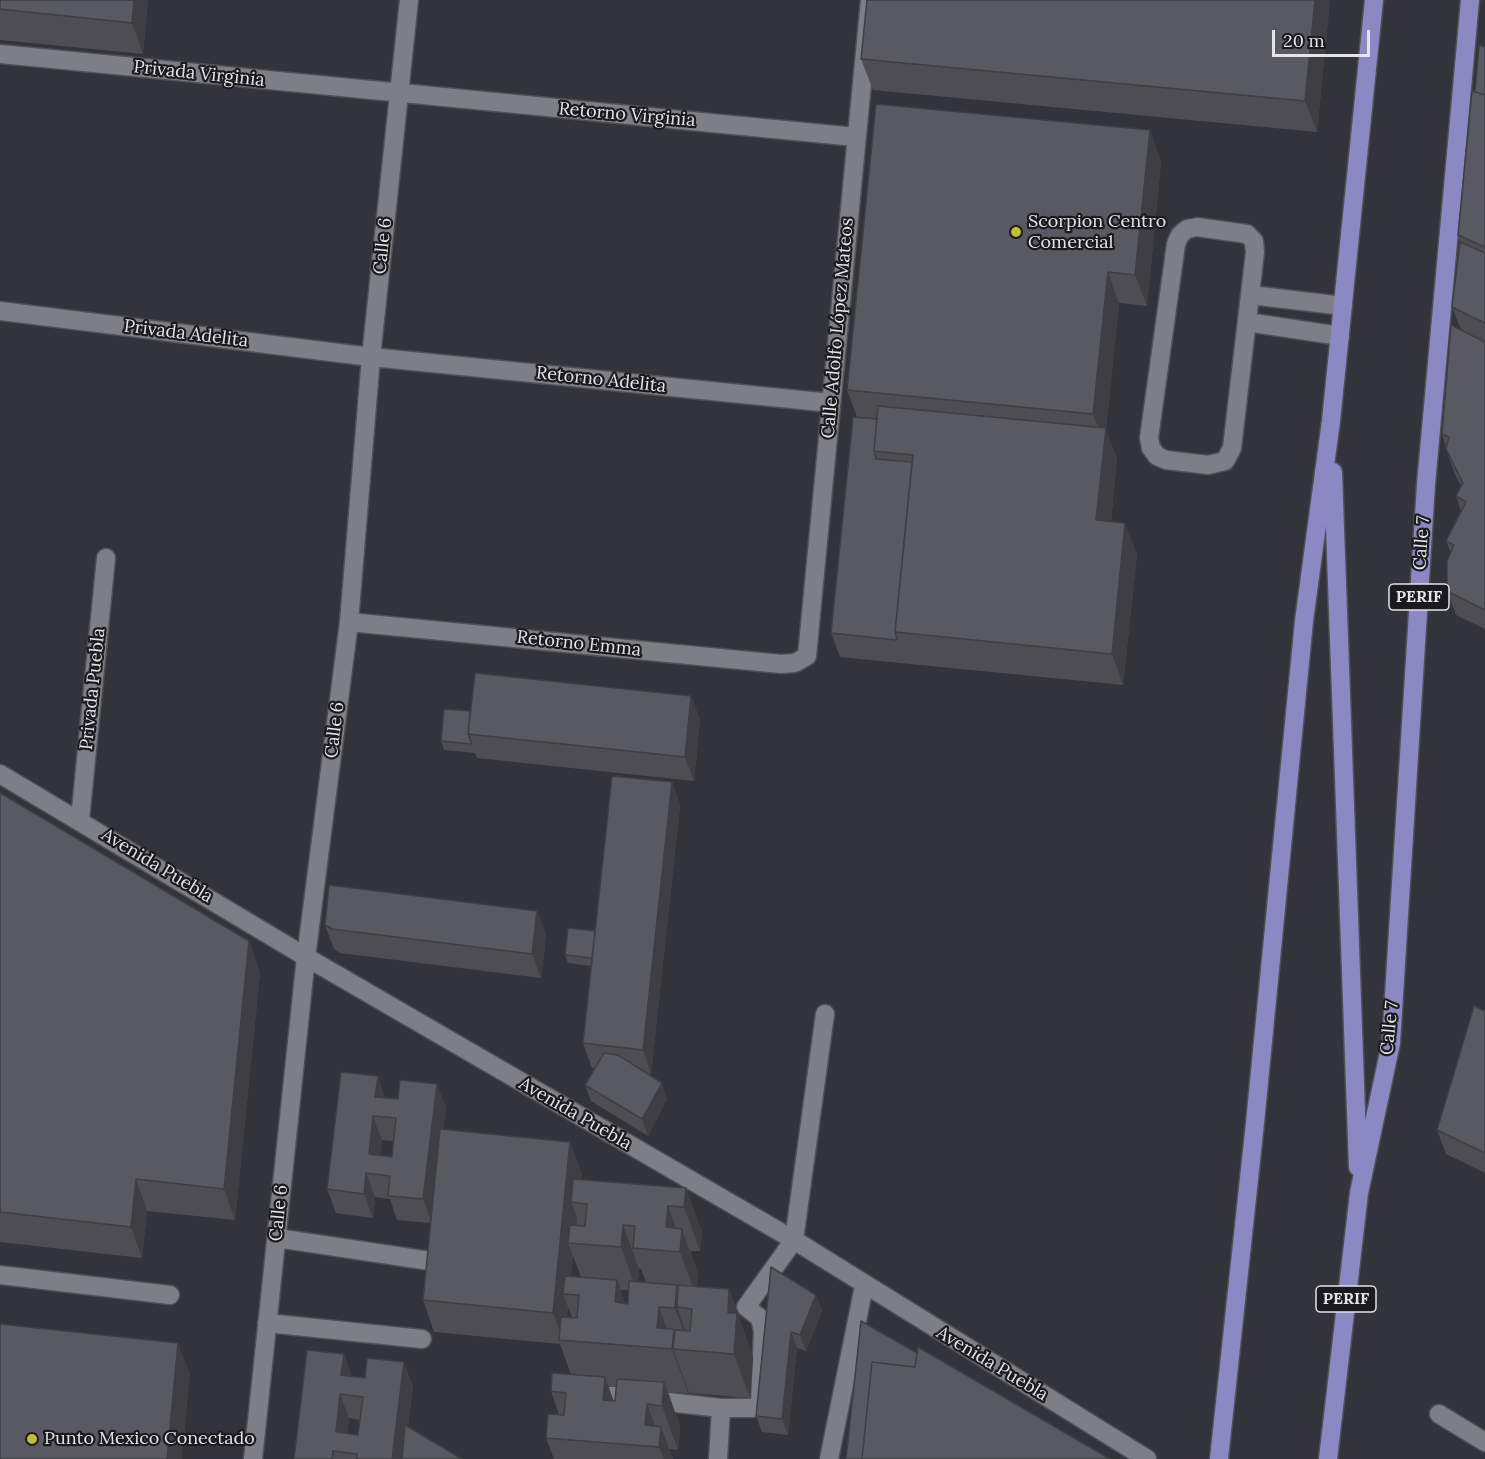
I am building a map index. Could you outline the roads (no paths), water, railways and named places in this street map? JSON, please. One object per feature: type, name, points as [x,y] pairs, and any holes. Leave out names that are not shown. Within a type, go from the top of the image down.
[{"type":"main road","name":"Calle 7","points":[[1219,1459],[1258,1099],[1304,621],[1331,421],[1374,0]]},
{"type":"main road","name":"Calle 7","points":[[1328,1459],[1359,1193],[1390,1043],[1426,484],[1470,0]]},
{"type":"main road","name":"Calle 7","points":[[1331,421],[1359,1193]]},
{"type":"street","name":"Calle 6","points":[[253,1459],[306,957],[349,622],[371,357],[409,0]]},
{"type":"street","name":"Calle Adolfo López Mateos","points":[[807,656],[870,0]]},
{"type":"street","name":"Privada Virginia","points":[[0,54],[399,94]]},
{"type":"street","name":"Retorno Virginia","points":[[399,94],[856,137]]},
{"type":"street","points":[[1197,227],[1247,234],[1254,242],[1255,252],[1251,295],[1232,448],[1225,460],[1209,465],[1166,460],[1157,456],[1151,448],[1149,438],[1176,244],[1180,235],[1187,229],[1197,227]]},
{"type":"street","points":[[1251,295],[1343,306]]},
{"type":"street","name":"Privada Adelita","points":[[0,311],[371,357]]},
{"type":"street","points":[[1247,322],[1340,336]]},
{"type":"street","name":"Retorno Adelita","points":[[371,357],[831,403]]},
{"type":"street","name":"Privada Puebla","points":[[80,820],[106,558]]},
{"type":"street","name":"Retorno Emma","points":[[349,622],[782,664],[795,663],[807,656]]},
{"type":"street","name":"Avenida Puebla","points":[[0,774],[306,957],[794,1240],[864,1286],[1147,1459]]},
{"type":"street","points":[[746,1307],[794,1240],[825,1014]]},
{"type":"street","points":[[277,1238],[430,1261]]},
{"type":"street","points":[[0,1275],[170,1295]]},
{"type":"street","points":[[829,1459],[864,1286]]},
{"type":"street","points":[[576,1392],[721,1408],[752,1408],[760,1405],[763,1331],[760,1318],[746,1307],[723,1305]]},
{"type":"street","points":[[267,1323],[423,1339]]},
{"type":"street","points":[[718,1459],[721,1408]]},
{"type":"street","points":[[1438,1414],[1485,1442]]},
{"type":"place","name":"Scorpion Centro Comercial","points":[[1016,232]]},
{"type":"place","name":"Punto Mexico Conectado","points":[[32,1439]]}]
